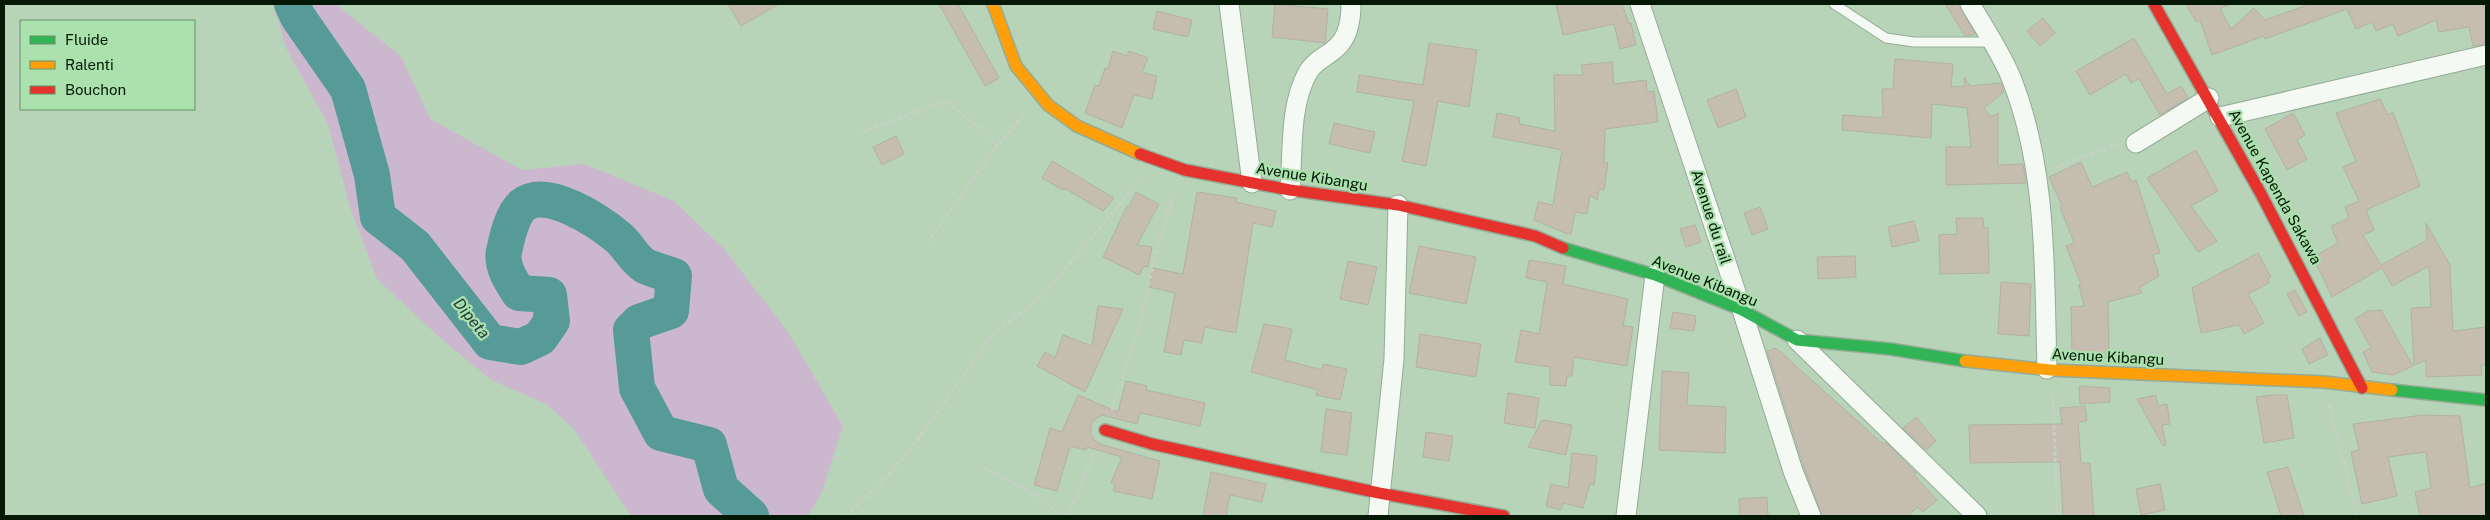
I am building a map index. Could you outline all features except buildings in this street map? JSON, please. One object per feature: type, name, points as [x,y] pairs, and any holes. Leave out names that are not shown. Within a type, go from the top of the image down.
[{"type":"street","name":"Avenue Kibangu","points":[[993,4],[1016,66],[1048,105],[1077,126],[1152,159],[1186,170],[1290,190],[1398,205],[1535,236],[1561,247],[1655,275],[1742,310],[1797,340],[1890,349],[1983,364],[2049,370],[2324,382],[2362,388],[2486,400]]},
{"type":"street","points":[[1229,4],[1252,183]]},
{"type":"street","points":[[1290,190],[1296,108],[1301,90],[1309,71],[1320,59],[1338,47],[1347,32],[1351,4]]},
{"type":"street","name":"Avenue du rail","points":[[1640,4],[1742,310],[1793,471],[1811,516]]},
{"type":"street","points":[[1970,4],[2012,79],[2026,122],[2037,175],[2042,220],[2049,370]]},
{"type":"street","name":"Avenue Kapenda Sakawa","points":[[2154,4],[2220,117],[2302,267],[2362,388]]},
{"type":"street","points":[[2220,117],[2486,55]]},
{"type":"street","points":[[2136,143],[2209,98]]},
{"type":"street","points":[[1378,516],[1378,493],[1394,359],[1398,205]]},
{"type":"street","points":[[1626,516],[1655,275]]},
{"type":"street","points":[[1797,340],[1977,516]]},
{"type":"street","points":[[1105,430],[1152,444],[1378,493],[1504,516]]},
{"type":"lane","points":[[1834,4],[1886,38],[1914,42],[1992,42]]},
{"type":"path","points":[[927,243],[997,146],[1040,95]]},
{"type":"path","points":[[862,132],[946,100],[981,129],[997,146]]},
{"type":"path","points":[[2037,175],[2131,138],[2136,143]]},
{"type":"path","points":[[846,516],[887,477],[910,450],[992,336],[1043,294],[1140,181],[1152,159]]},
{"type":"path","points":[[1068,516],[1089,463],[1105,430],[1140,324],[1147,288],[1171,200],[1186,170]]},
{"type":"path","points":[[2049,370],[2057,516]]},
{"type":"path","points":[[2324,382],[2357,516]]},
{"type":"path","points":[[984,468],[1042,498],[1061,516]]},
{"type":"shaded area","points":[[273,4],[335,4],[401,56],[430,119],[522,170],[584,164],[674,201],[725,250],[788,332],[843,426],[822,492],[808,516],[631,516],[574,429],[546,404],[491,380],[438,336],[377,279],[350,207],[328,124],[286,48]]},
{"type":"waterway","name":"Dipeta","points":[[292,4],[298,17],[348,89],[372,175],[378,217],[415,246],[490,342],[521,347],[540,338],[552,321],[549,295],[519,293],[505,268],[503,257],[508,233],[516,214],[523,205],[533,200],[545,200],[573,208],[599,223],[619,238],[645,266],[674,276],[671,311],[639,322],[631,330],[637,388],[661,433],[709,445],[721,489],[751,516]]},
{"type":"traffic: fast","points":[[1563,248],[1655,275],[1742,310],[1797,340],[1890,349],[1965,361]]},
{"type":"traffic: fast","points":[[2392,390],[2486,400]]},
{"type":"traffic: slow","points":[[993,4],[1016,66],[1048,105],[1077,126],[1140,154]]},
{"type":"traffic: slow","points":[[1965,361],[2051,370],[2324,382],[2392,390]]},
{"type":"traffic: jam","points":[[2154,4],[2261,194],[2362,388]]},
{"type":"traffic: jam","points":[[1140,154],[1185,170],[1290,190],[1398,205],[1535,236],[1563,248]]},
{"type":"traffic: jam","points":[[1105,430],[1152,444],[1379,493],[1504,516]]}]
